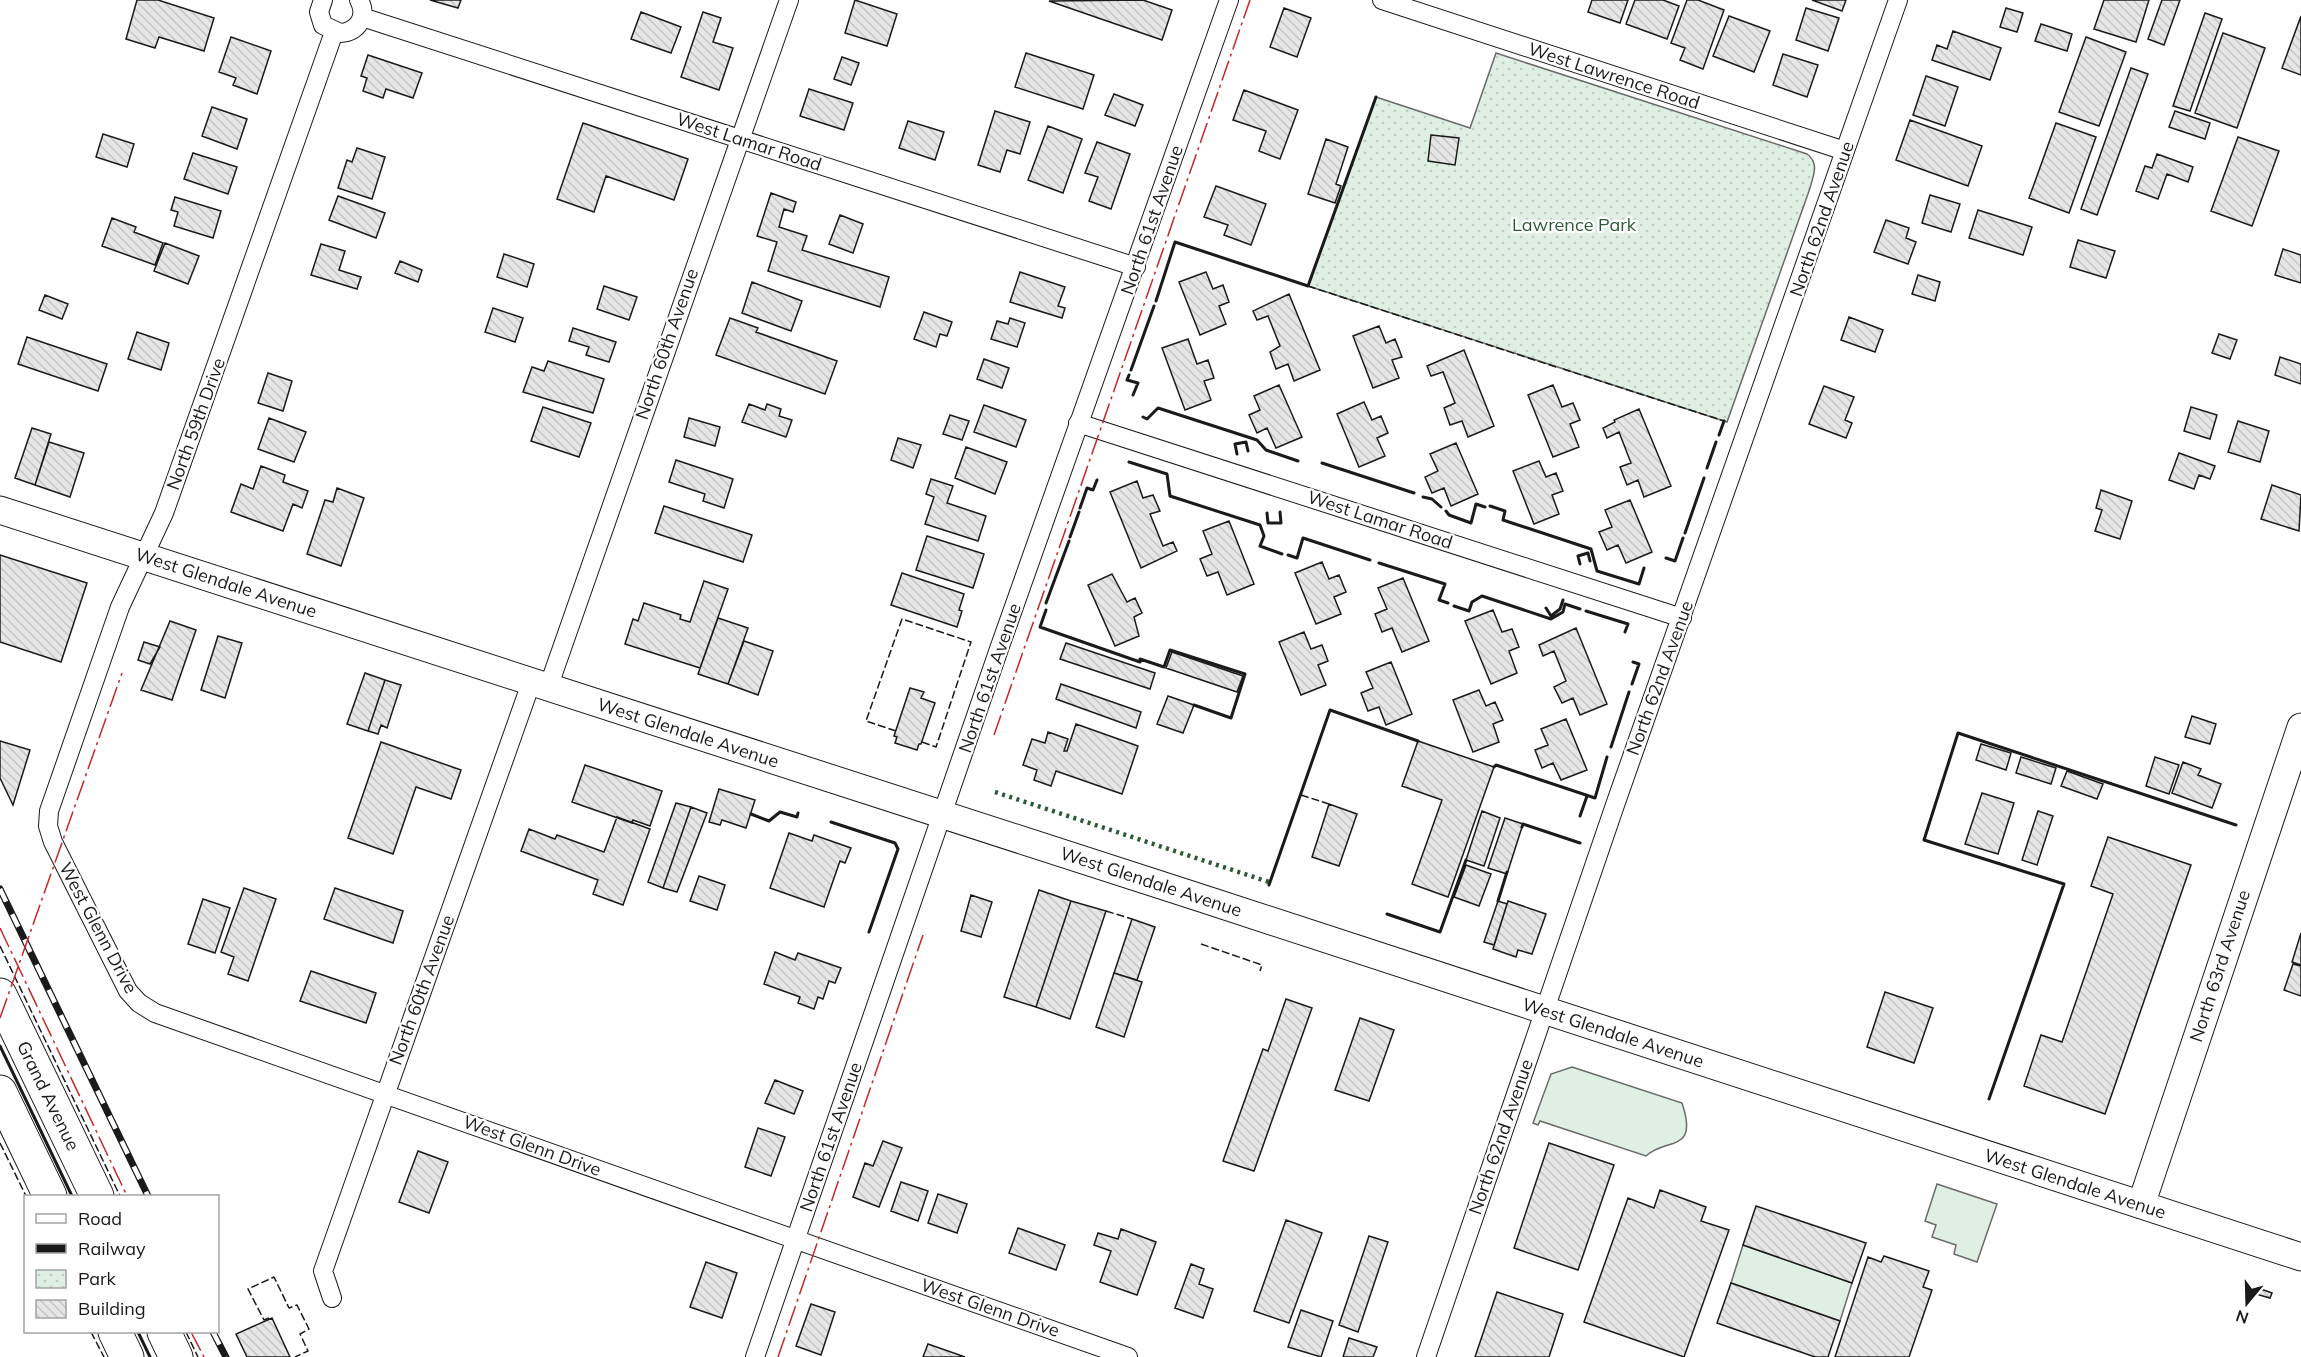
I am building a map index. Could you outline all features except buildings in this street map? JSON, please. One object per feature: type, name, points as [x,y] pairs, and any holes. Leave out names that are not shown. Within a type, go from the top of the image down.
[{"type":"highway","name":"Grand Avenue","points":[[0,995],[97,1195]]},
{"type":"highway","points":[[0,1092],[49,1195]]},
{"type":"highway","points":[[115,1333],[127,1357]]},
{"type":"highway","points":[[164,1333],[176,1357]]},
{"type":"main road","name":"West Glendale Avenue","points":[[0,510],[942,816],[1204,898],[2301,1257]]},
{"type":"main road","name":"North 63rd Avenue","points":[[2140,1205],[2301,727]]},
{"type":"street","name":"North 60th Avenue","points":[[332,1298],[323,1271],[386,1094],[678,312],[789,0]]},
{"type":"street","name":"North 61st Avenue","points":[[755,1357],[1078,423],[1136,267],[1229,0]]},
{"type":"street","name":"West Lawrence Road","points":[[1382,0],[1845,151]]},
{"type":"street","name":"North 62nd Avenue","points":[[1426,1357],[1898,0]]},
{"type":"street","points":[[316,2],[323,25],[334,32],[351,31],[360,9]]},
{"type":"street","name":"West Lamar Road","points":[[360,9],[741,139],[1136,267]]},
{"type":"street","name":"North 59th Drive","points":[[49,811],[120,606],[164,513],[334,32]]},
{"type":"street","name":"West Lamar Road","points":[[1078,423],[1682,618]]},
{"type":"street","name":"West Glenn Drive","points":[[49,811],[48,826],[53,842],[128,991],[139,1003],[155,1013],[1128,1357]]},
{"type":"green space","name":"Lawrence Park","points":[[1496,53],[1807,154],[1811,158],[1814,176],[1727,422],[1308,286],[1376,97],[1470,128]]},
{"type":"green space","points":[[1572,1067],[1682,1103],[1686,1119],[1686,1130],[1683,1137],[1678,1142],[1654,1150],[1646,1156],[1540,1121],[1538,1125],[1533,1123],[1551,1074]]},
{"type":"green space","points":[[1937,1184],[1997,1204],[1977,1262],[1954,1254],[1956,1245],[1932,1237],[1936,1225],[1925,1221]]},
{"type":"green space","points":[[1743,1245],[1852,1283],[1840,1321],[1731,1283]]},
{"type":"railway","points":[[0,889],[148,1195]]},
{"type":"railway","points":[[214,1333],[226,1357]]},
{"type":"hedge","points":[[995,792],[1269,882]]},
{"type":"fence","points":[[1308,286],[1559,368]]},
{"type":"fence","points":[[1563,369],[1724,421]]},
{"type":"fence","points":[[896,731],[866,721],[902,619],[971,642],[936,747],[922,742]]},
{"type":"fence","points":[[1301,795],[1329,804]]},
{"type":"fence","points":[[1106,911],[1132,919]]},
{"type":"fence","points":[[1201,944],[1262,965],[1260,971]]},
{"type":"fence","points":[[0,946],[120,1195]]},
{"type":"fence","points":[[0,1143],[26,1195]]},
{"type":"fence","points":[[269,1318],[264,1320],[248,1289],[274,1277],[289,1308],[297,1305],[309,1329],[300,1334],[308,1351],[295,1357]]},
{"type":"fence","points":[[92,1333],[104,1357]]},
{"type":"fence","points":[[186,1333],[198,1357]]},
{"type":"wall","points":[[1156,301],[1175,242],[1308,286],[1376,97]]},
{"type":"wall","points":[[1131,370],[1154,306]]},
{"type":"wall","points":[[1129,375],[1127,380],[1138,383],[1133,395]]},
{"type":"wall","points":[[1143,417],[1147,419],[1158,408],[1257,440],[1266,450],[1298,461]]},
{"type":"wall","points":[[1719,435],[1724,421]]},
{"type":"wall","points":[[1237,454],[1235,444],[1246,442],[1248,451]]},
{"type":"wall","points":[[1707,468],[1716,442]]},
{"type":"wall","points":[[1129,462],[1167,474],[1170,496],[1260,525],[1264,536],[1260,546],[1282,554]]},
{"type":"wall","points":[[1322,463],[1414,493]]},
{"type":"wall","points":[[1685,533],[1704,478]]},
{"type":"wall","points":[[1080,508],[1087,488],[1093,490],[1097,480]]},
{"type":"wall","points":[[1423,497],[1432,499],[1441,507]]},
{"type":"wall","points":[[1446,511],[1449,515],[1471,523],[1476,504],[1485,507]]},
{"type":"wall","points":[[1490,506],[1505,511],[1503,520],[1591,549],[1597,571],[1639,584],[1644,568]]},
{"type":"wall","points":[[1070,537],[1079,512]]},
{"type":"wall","points":[[1267,513],[1268,523],[1281,523],[1280,512]]},
{"type":"wall","points":[[1288,555],[1297,558],[1303,538],[1370,560]]},
{"type":"wall","points":[[1666,558],[1675,561],[1683,538]]},
{"type":"wall","points":[[1046,603],[1069,541]]},
{"type":"wall","points":[[1580,564],[1578,556],[1588,553],[1590,561]]},
{"type":"wall","points":[[1379,563],[1445,584],[1439,600],[1448,603]]},
{"type":"wall","points":[[1454,606],[1469,611],[1472,602],[1482,596],[1551,619],[1563,612],[1565,604],[1580,609]]},
{"type":"wall","points":[[1546,608],[1551,616],[1560,609],[1563,600]]},
{"type":"wall","points":[[1046,610],[1040,627],[1140,662],[1140,659],[1164,667],[1170,650],[1245,674],[1231,718],[1194,705]]},
{"type":"wall","points":[[1586,611],[1628,624],[1625,632]]},
{"type":"wall","points":[[1632,684],[1639,664],[1633,662]]},
{"type":"wall","points":[[1611,747],[1629,692]]},
{"type":"wall","points":[[1269,885],[1330,710],[1418,741]]},
{"type":"wall","points":[[1989,1099],[2064,884],[1924,840],[1958,733],[2236,825]]},
{"type":"wall","points":[[1494,767],[1496,765],[1595,798],[1607,757]]},
{"type":"wall","points":[[1580,816],[1587,796]]},
{"type":"wall","points":[[751,814],[769,821],[780,812],[797,817],[798,813]]},
{"type":"wall","points":[[831,822],[895,843],[898,849],[869,932]]},
{"type":"wall","points":[[1522,827],[1523,824],[1580,843]]},
{"type":"wall","points":[[1387,914],[1440,932],[1466,860]]},
{"type":"wall","points":[[1498,901],[1507,872]]},
{"type":"wall","points":[[0,1046],[72,1195]]},
{"type":"wall","points":[[138,1333],[150,1357]]},
{"type":"power","points":[[994,735],[1250,0]]},
{"type":"power","points":[[0,1018],[122,673]]},
{"type":"power","points":[[0,928],[127,1195]]},
{"type":"power","points":[[778,1357],[923,935]]},
{"type":"power","points":[[192,1333],[204,1357]]}]
